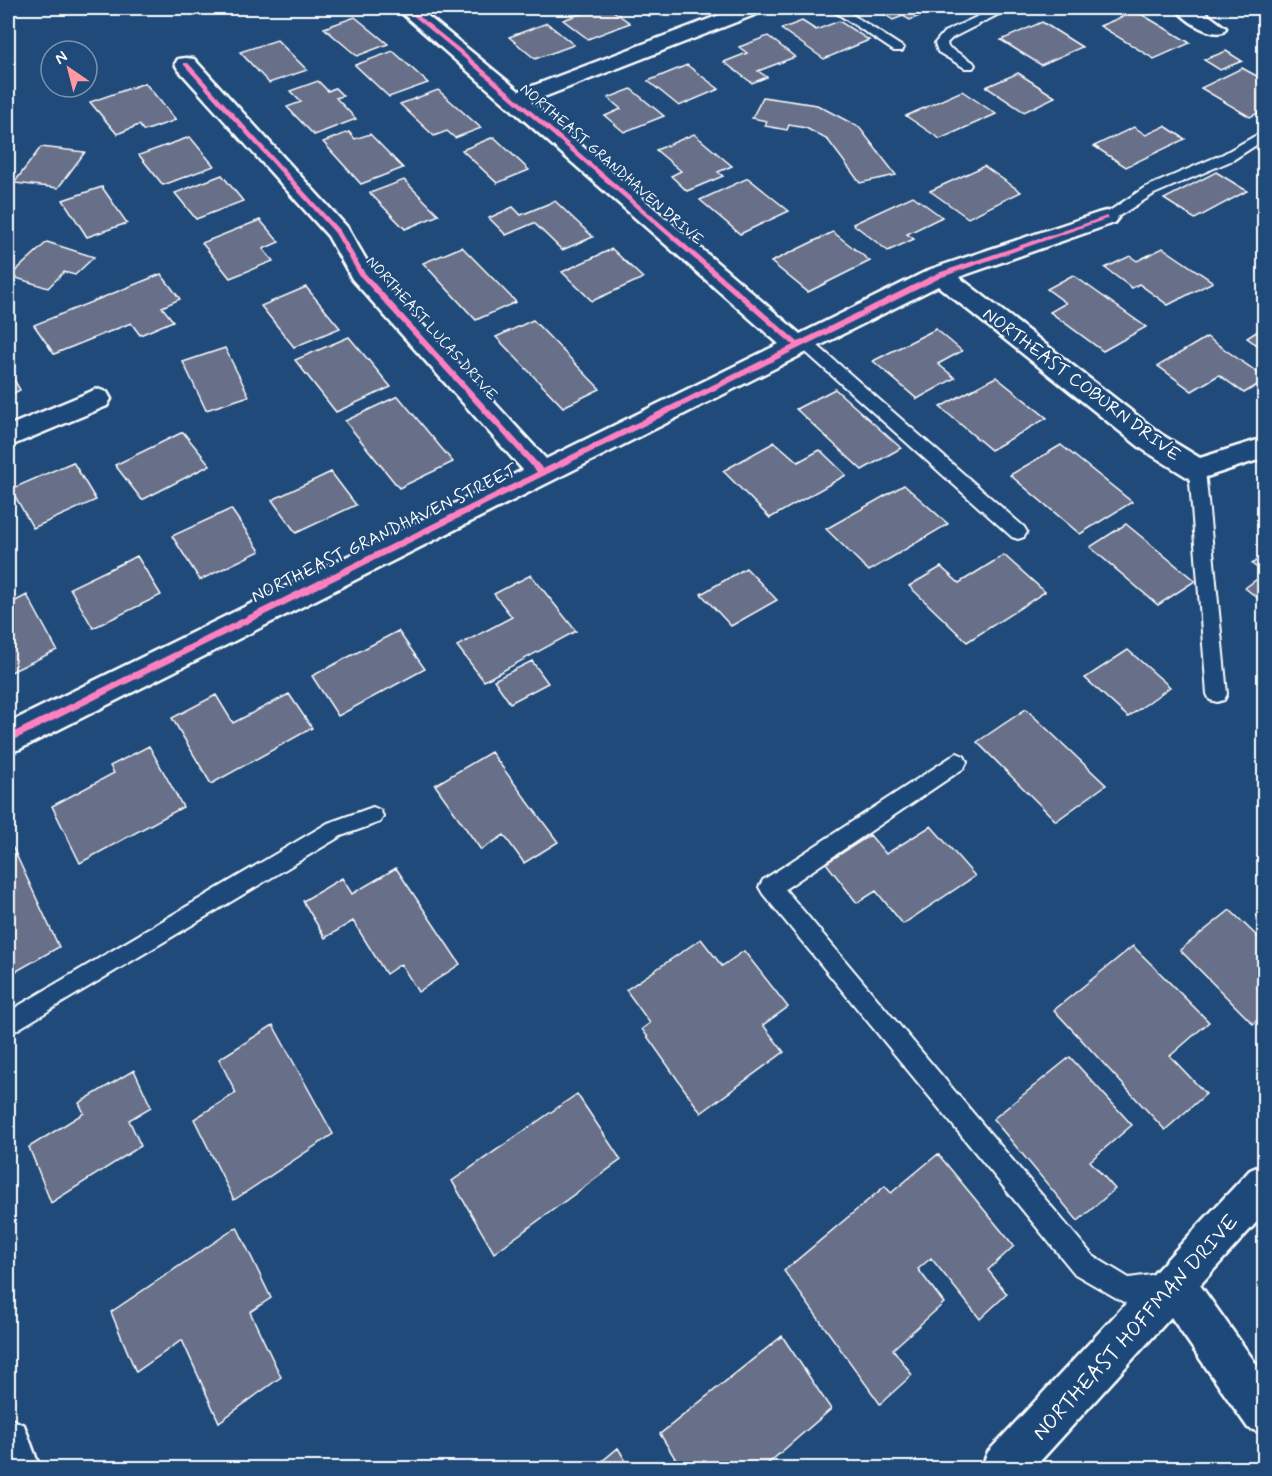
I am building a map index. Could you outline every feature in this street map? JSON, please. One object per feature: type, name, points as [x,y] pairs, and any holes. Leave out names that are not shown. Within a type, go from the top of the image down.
[{"type":"street","name":"NORTHEAST GRANDHAVEN DRIVE","points":[[406,8],[801,344]]},
{"type":"street","points":[[516,100],[755,8]]},
{"type":"street","points":[[1186,8],[1216,28]]},
{"type":"street","name":"NORTHEAST LUCAS DRIVE","points":[[186,64],[338,232],[361,273],[542,473]]},
{"type":"street","name":"NORTHEAST GRANDHAVEN STREET","points":[[8,739],[940,275],[1106,218]]},
{"type":"street","name":"NORTHEAST COBURN DRIVE","points":[[940,275],[1152,442],[1197,470],[1264,448]]},
{"type":"street","points":[[8,437],[97,399]]},
{"type":"street","name":"NORTHEAST HOFFMAN DRIVE","points":[[1004,1468],[1174,1285],[1264,1184]]},
{"type":"street","points":[[1174,1285],[1264,1412]]},
{"type":"street","points":[[8,1441],[17,1468]]},
{"type":"lane","points":[[835,8],[898,48]]},
{"type":"lane","points":[[969,65],[942,49],[941,43],[948,34],[1005,8]]},
{"type":"lane","points":[[1106,218],[1149,190],[1228,157],[1264,135]]},
{"type":"lane","points":[[801,344],[1018,532]]},
{"type":"lane","points":[[1197,470],[1218,694]]},
{"type":"lane","points":[[957,762],[770,887],[1084,1265],[1127,1291],[1174,1285]]},
{"type":"lane","points":[[8,1024],[335,829],[373,816]]},
{"type":"building","points":[[597,8],[609,8],[630,23],[588,39],[563,20]]},
{"type":"building","points":[[637,8],[669,8],[671,9],[649,16]]},
{"type":"building","points":[[875,8],[924,8],[915,11],[922,15],[910,20],[903,16],[893,20]]},
{"type":"building","points":[[1136,11],[1190,43],[1154,59],[1100,26]]},
{"type":"building","points":[[355,17],[388,44],[357,56],[324,28]]},
{"type":"building","points":[[802,21],[816,30],[839,21],[869,40],[824,59],[781,29]]},
{"type":"building","points":[[1042,22],[1082,47],[1041,65],[1001,40]]},
{"type":"building","points":[[547,23],[574,45],[535,59],[509,37]]},
{"type":"building","points":[[768,36],[795,57],[758,71],[767,77],[752,83],[724,62],[747,53],[739,47]]},
{"type":"building","points":[[277,40],[307,70],[269,83],[240,52]]},
{"type":"building","points":[[393,51],[428,83],[389,97],[355,65]]},
{"type":"building","points":[[1226,51],[1242,61],[1220,70],[1204,60]]},
{"type":"building","points":[[687,65],[719,89],[679,106],[648,81]]},
{"type":"building","points":[[1242,68],[1264,80],[1264,110],[1250,117],[1201,88]]},
{"type":"building","points":[[1018,73],[1055,97],[1024,112],[986,87]]},
{"type":"building","points":[[318,81],[328,91],[335,88],[343,96],[336,98],[356,119],[314,135],[287,107],[301,102],[290,91]]},
{"type":"building","points":[[145,83],[176,120],[144,131],[139,125],[117,134],[90,102]]},
{"type":"building","points":[[631,89],[664,116],[624,132],[605,116],[621,109],[608,98]]},
{"type":"building","points":[[438,90],[481,128],[455,138],[447,131],[434,136],[400,104]]},
{"type":"building","points":[[962,91],[996,114],[940,139],[906,116]]},
{"type":"building","points":[[763,97],[817,105],[859,127],[896,175],[860,183],[828,140],[806,128],[789,125],[787,130],[765,126],[767,121],[752,118]]},
{"type":"building","points":[[1165,126],[1185,139],[1126,167],[1094,146],[1134,127],[1146,135]]},
{"type":"building","points":[[349,132],[355,139],[370,134],[403,168],[361,184],[323,142]]},
{"type":"building","points":[[694,134],[732,166],[718,172],[723,176],[687,191],[671,176],[681,171],[656,150]]},
{"type":"building","points":[[190,137],[214,166],[163,185],[139,155]]},
{"type":"building","points":[[494,137],[529,170],[497,183],[462,150]]},
{"type":"building","points":[[41,147],[85,152],[58,188],[14,183]]},
{"type":"building","points":[[984,166],[1021,192],[968,218],[930,191]]},
{"type":"building","points":[[1216,172],[1247,191],[1195,219],[1164,199]]},
{"type":"building","points":[[222,175],[243,201],[196,219],[175,193]]},
{"type":"building","points":[[748,178],[789,211],[740,234],[700,200]]},
{"type":"building","points":[[404,180],[439,215],[405,229],[370,193]]},
{"type":"building","points":[[102,187],[127,223],[87,237],[63,200]]},
{"type":"building","points":[[913,196],[942,217],[907,234],[914,239],[888,251],[853,224]]},
{"type":"building","points":[[555,201],[593,237],[562,250],[534,223],[506,235],[489,218],[513,207],[521,215]]},
{"type":"building","points":[[260,220],[279,242],[263,249],[273,261],[230,278],[202,243]]},
{"type":"building","points":[[833,232],[870,261],[808,292],[771,262]]},
{"type":"building","points":[[47,242],[94,257],[75,275],[64,272],[48,288],[10,276]]},
{"type":"building","points":[[462,247],[516,302],[476,320],[423,263]]},
{"type":"building","points":[[1163,248],[1213,282],[1168,305],[1139,284],[1132,288],[1105,268],[1130,256],[1137,261]]},
{"type":"building","points":[[612,249],[643,278],[592,301],[562,272]]},
{"type":"building","points":[[161,274],[180,299],[162,307],[173,321],[140,335],[131,323],[54,354],[34,325]]},
{"type":"building","points":[[1073,275],[1146,327],[1103,351],[1050,312],[1066,303],[1047,289]]},
{"type":"building","points":[[306,287],[340,328],[294,347],[261,306]]},
{"type":"building","points":[[533,320],[600,389],[563,407],[496,337]]},
{"type":"building","points":[[1264,327],[1264,350],[1247,338]]},
{"type":"building","points":[[936,329],[962,351],[938,364],[955,378],[917,399],[873,361]]},
{"type":"building","points":[[349,337],[391,387],[336,412],[295,360]]},
{"type":"building","points":[[1207,337],[1264,377],[1264,381],[1244,393],[1219,375],[1192,391],[1158,366]]},
{"type":"building","points":[[225,348],[249,396],[206,410],[183,362]]},
{"type":"building","points":[[8,369],[20,390],[8,396]]},
{"type":"building","points":[[996,377],[1047,418],[991,450],[940,407]]},
{"type":"building","points":[[835,389],[901,448],[862,470],[796,409]]},
{"type":"building","points":[[398,396],[453,462],[399,488],[345,421]]},
{"type":"building","points":[[183,432],[210,465],[142,500],[115,465]]},
{"type":"building","points":[[775,442],[798,462],[820,450],[846,475],[770,518],[723,471]]},
{"type":"building","points":[[1061,445],[1132,502],[1080,534],[1010,475]]},
{"type":"building","points":[[73,462],[96,500],[33,528],[11,489]]},
{"type":"building","points":[[331,472],[356,505],[296,533],[272,500]]},
{"type":"building","points":[[904,485],[948,524],[869,571],[826,529]]},
{"type":"building","points":[[231,509],[260,551],[200,580],[172,536]]},
{"type":"building","points":[[1126,524],[1195,581],[1158,605],[1090,547]]},
{"type":"building","points":[[1004,555],[1045,592],[967,642],[909,586],[941,567],[959,583]]},
{"type":"building","points":[[1264,555],[1264,573],[1252,564]]},
{"type":"building","points":[[137,556],[161,595],[93,628],[70,588]]},
{"type":"building","points":[[746,568],[777,600],[731,626],[701,594]]},
{"type":"building","points":[[1264,574],[1264,603],[1245,588]]},
{"type":"building","points":[[531,575],[576,631],[484,681],[457,646],[512,617],[494,594]]},
{"type":"building","points":[[27,595],[57,650],[11,672],[8,665],[8,605]]},
{"type":"building","points":[[398,631],[425,669],[338,716],[312,676]]},
{"type":"building","points":[[1128,650],[1170,687],[1128,717],[1085,678]]},
{"type":"building","points":[[532,661],[548,683],[510,703],[494,680]]},
{"type":"building","points":[[289,694],[312,728],[211,784],[172,718],[216,695],[233,723]]},
{"type":"building","points":[[1026,709],[1106,785],[1056,821],[977,742]]},
{"type":"building","points":[[149,746],[183,807],[80,863],[52,806],[114,773],[110,766]]},
{"type":"building","points":[[491,752],[558,842],[524,863],[504,835],[481,850],[435,785]]},
{"type":"building","points":[[931,826],[975,876],[903,924],[876,891],[857,903],[826,863],[870,835],[886,854]]},
{"type":"building","points":[[13,848],[59,947],[8,976],[8,850]]},
{"type":"building","points":[[396,868],[460,964],[418,992],[401,964],[386,974],[353,921],[325,938],[303,901],[342,878],[352,894]]},
{"type":"building","points":[[1230,910],[1259,938],[1264,934],[1264,1014],[1253,1024],[1180,950]]},
{"type":"building","points":[[701,939],[722,966],[744,951],[788,1007],[763,1025],[784,1052],[701,1113],[642,1029],[650,1023],[626,990]]},
{"type":"building","points":[[1133,946],[1209,1022],[1170,1056],[1206,1094],[1165,1130],[1054,1010]]},
{"type":"building","points":[[273,1025],[333,1134],[234,1200],[194,1119],[236,1093],[219,1059]]},
{"type":"building","points":[[1070,1057],[1132,1125],[1090,1161],[1115,1189],[1078,1221],[993,1119]]},
{"type":"building","points":[[134,1070],[151,1107],[129,1120],[141,1146],[51,1203],[29,1147],[84,1113],[79,1103]]},
{"type":"building","points":[[577,1094],[621,1160],[494,1253],[452,1181]]},
{"type":"building","points":[[938,1154],[1014,1246],[988,1270],[1007,1294],[980,1319],[931,1258],[918,1269],[944,1303],[893,1349],[912,1375],[880,1404],[784,1271],[885,1186],[891,1193]]},
{"type":"building","points":[[237,1227],[271,1298],[250,1312],[281,1377],[219,1422],[182,1340],[136,1372],[111,1312]]},
{"type":"building","points":[[782,1336],[831,1409],[765,1468],[681,1468],[660,1434]]},
{"type":"building","points":[[618,1448],[630,1468],[594,1468]]},
{"type":"cycle path","points":[[406,8],[459,51],[798,346]]},
{"type":"cycle path","points":[[186,64],[338,232],[361,273],[542,473]]},
{"type":"cycle path","points":[[8,739],[940,275],[1106,218]]}]
